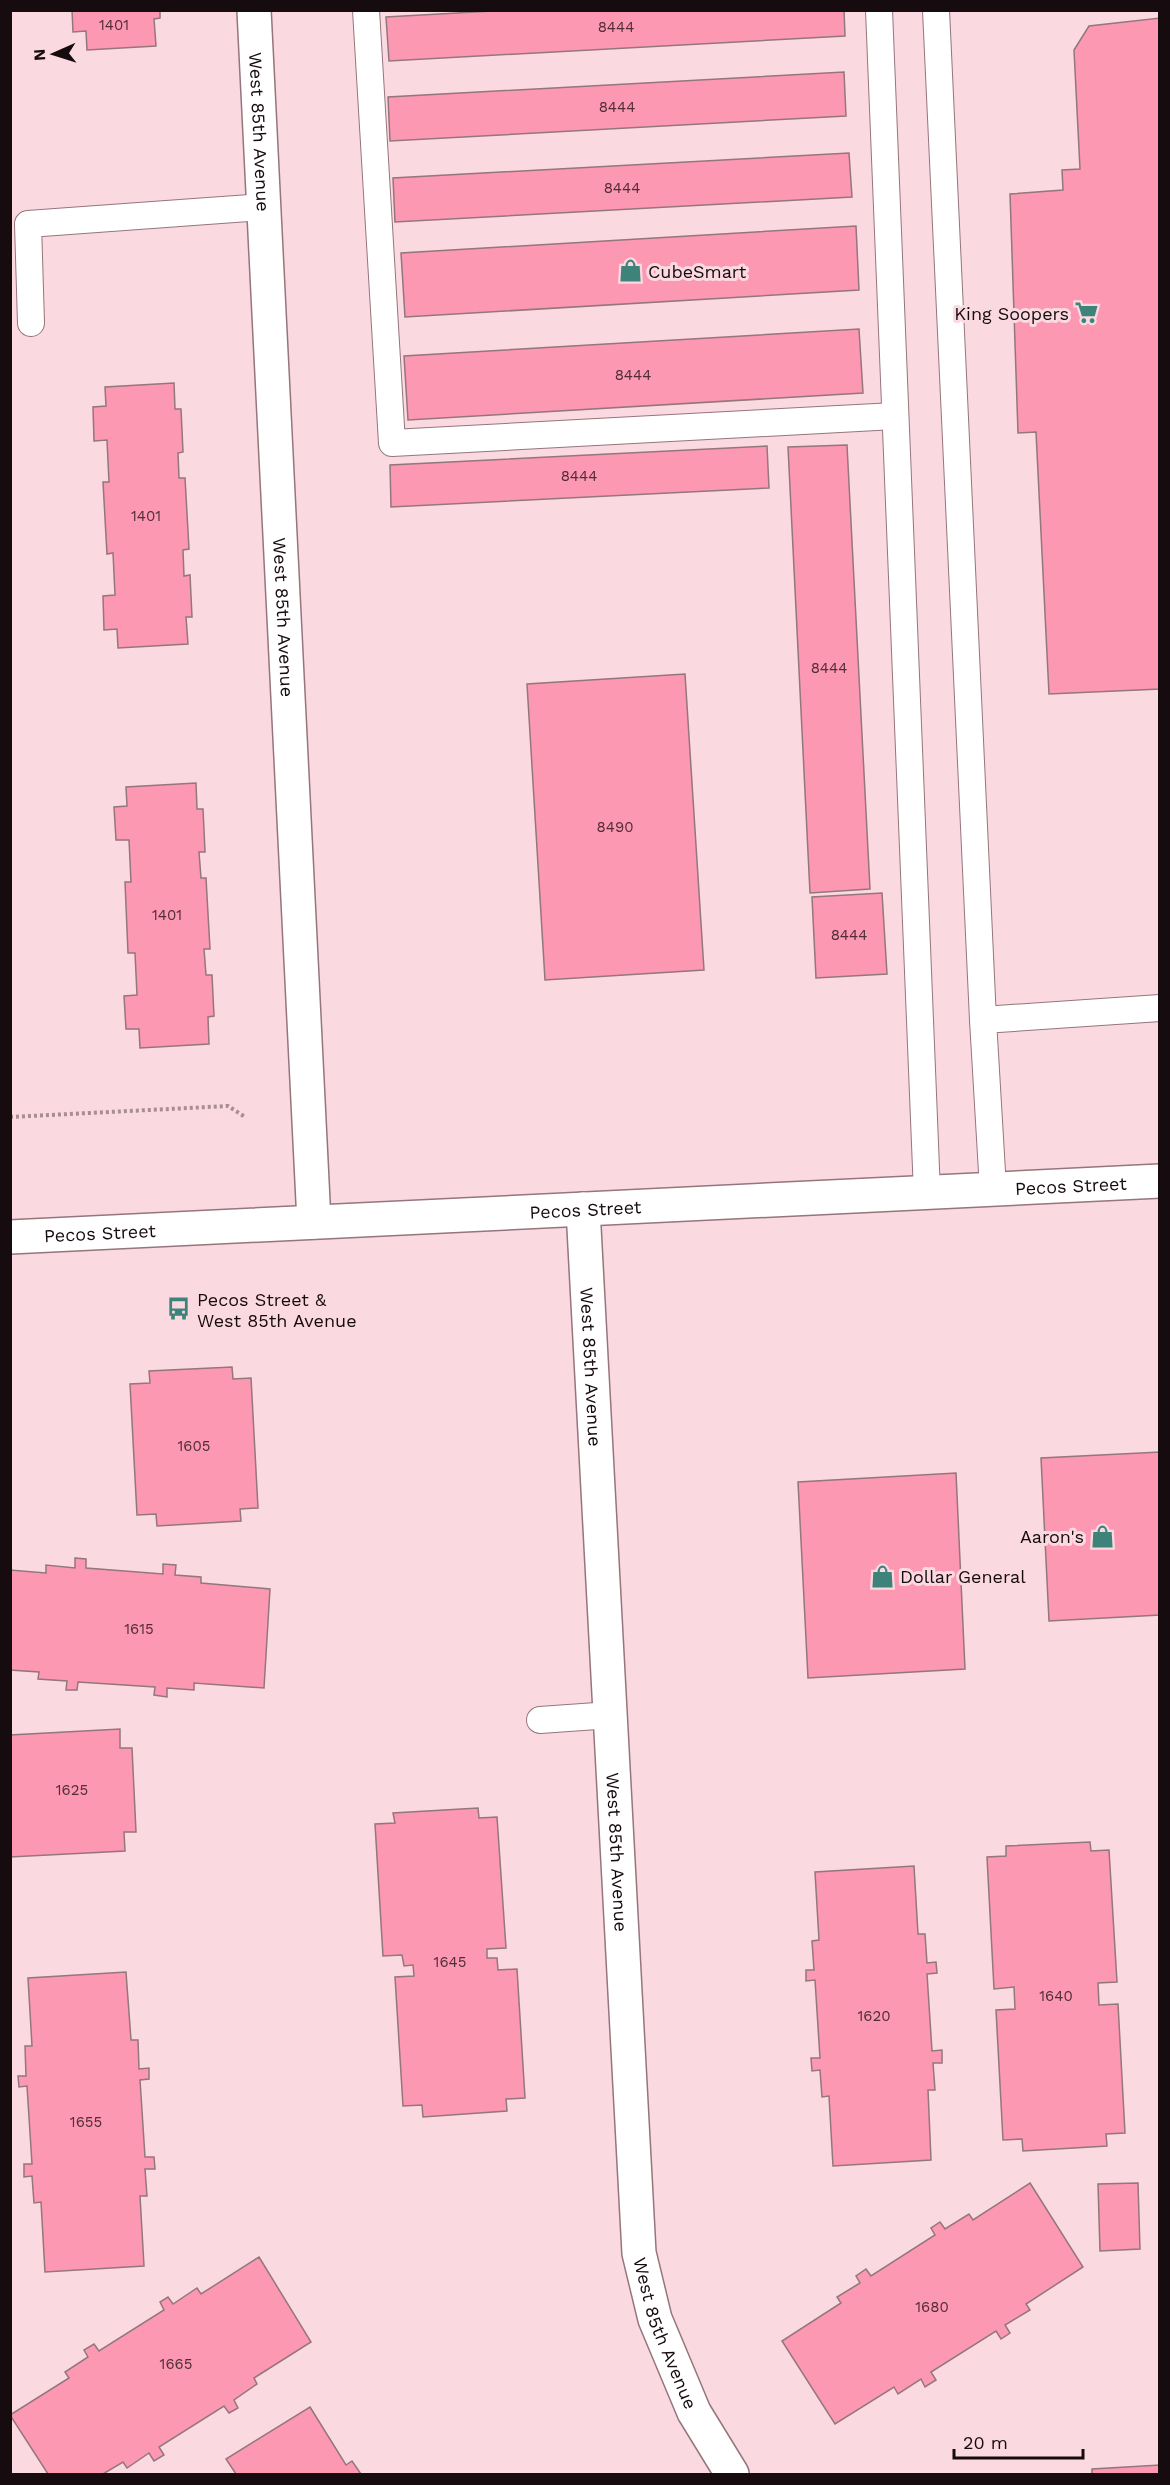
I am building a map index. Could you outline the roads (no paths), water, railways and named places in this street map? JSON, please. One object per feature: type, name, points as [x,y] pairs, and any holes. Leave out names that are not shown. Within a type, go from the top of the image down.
[{"type":"street","name":"West 85th Avenue","points":[[254,10],[314,1222]]},
{"type":"street","name":"Pecos Street","points":[[10,1237],[1160,1181]]},
{"type":"street","name":"West 85th Avenue","points":[[583,1209],[639,2253],[655,2319],[689,2402],[732,2475]]},
{"type":"lane","points":[[366,10],[392,444],[895,416]]},
{"type":"lane","points":[[879,10],[927,1193]]},
{"type":"lane","points":[[936,10],[983,1020],[993,1189]]},
{"type":"lane","points":[[31,323],[28,224],[263,207]]},
{"type":"lane","points":[[983,1020],[1160,1008]]},
{"type":"lane","points":[[540,1720],[610,1715]]},
{"type":"place","name":"CubeSmart","points":[[630,271]]},
{"type":"place","name":"King Soopers","points":[[1087,313]]},
{"type":"place","name":"Pecos Street & West 85th Avenue","points":[[179,1309]]},
{"type":"place","name":"Aaron's","points":[[1102,1536]]},
{"type":"place","name":"Dollar General","points":[[882,1576]]}]
